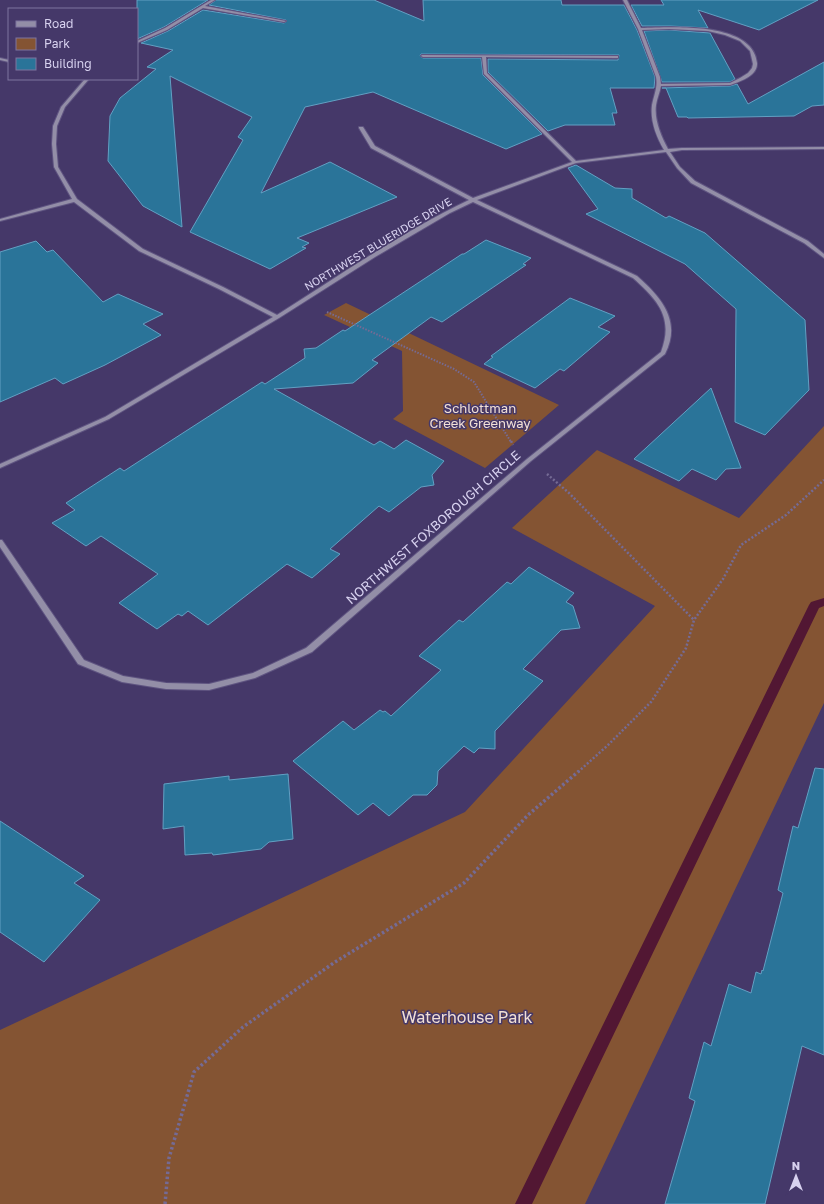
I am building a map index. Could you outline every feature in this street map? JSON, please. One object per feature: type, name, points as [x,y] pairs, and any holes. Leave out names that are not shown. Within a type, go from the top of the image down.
[{"type":"street","points":[[138,42],[166,29],[204,7],[213,0]]},
{"type":"street","points":[[625,0],[640,29],[658,77],[659,85],[653,115],[666,150],[685,176],[693,182],[806,242],[824,256]]},
{"type":"street","points":[[204,7],[284,21]]},
{"type":"street","points":[[640,29],[692,29],[730,35],[743,41],[748,47],[755,62],[754,68],[750,73],[738,81],[730,84],[659,85]]},
{"type":"street","points":[[423,56],[617,57]]},
{"type":"street","points":[[484,56],[485,73],[575,162]]},
{"type":"street","points":[[86,80],[63,107],[56,126],[54,144],[56,167],[75,200],[141,250],[221,288],[277,317]]},
{"type":"street","name":"NORTHWEST FOXBOROUGH CIRCLE","points":[[0,542],[81,662],[122,679],[166,686],[210,687],[255,675],[309,650],[529,460],[663,353],[668,342],[669,332],[667,316],[658,300],[647,286],[635,277],[473,200],[373,147],[361,128]]},
{"type":"street","name":"NORTHWEST BLUERIDGE DRIVE","points":[[0,466],[107,418],[277,317],[373,256],[448,212],[473,200],[575,162],[666,150],[702,148],[824,148]]},
{"type":"street","points":[[0,220],[75,200]]},
{"type":"path","points":[[303,301],[454,369],[474,382],[513,445]]},
{"type":"path","points":[[547,474],[569,493],[694,620]]},
{"type":"path","points":[[164,1204],[170,1158],[194,1072],[243,1027],[317,975],[464,883],[528,815],[607,746],[651,702],[686,648],[694,620],[723,579],[740,545],[786,515],[824,480]]},
{"type":"green space","name":"Schlottman Creek Greenway","points":[[346,303],[559,405],[485,468],[393,419],[403,411],[402,351],[324,315]]},
{"type":"green space","name":"Waterhouse Park","points":[[824,426],[824,703],[585,1204],[0,1204],[0,1030],[465,812],[655,606],[512,528],[597,450],[739,518]]},
{"type":"building","points":[[137,0],[208,0],[164,27],[138,39]]},
{"type":"building","points":[[216,0],[374,0],[424,21],[423,0],[561,0],[562,5],[624,5],[637,30],[655,77],[654,88],[610,88],[617,113],[612,113],[615,125],[565,125],[548,131],[488,72],[488,59],[618,60],[619,55],[421,54],[420,56],[423,58],[481,58],[483,75],[542,134],[506,149],[373,92],[305,107],[261,193],[330,162],[397,197],[297,238],[309,243],[302,247],[306,248],[270,269],[190,232],[243,140],[238,137],[252,117],[170,76],[182,227],[143,206],[108,161],[110,116],[120,98],[156,69],[147,67],[173,50],[141,43],[168,31],[203,10],[284,23],[287,21],[209,5]]},
{"type":"building","points":[[661,0],[818,0],[759,30],[698,10],[708,28],[642,26],[631,5],[664,5]]},
{"type":"building","points":[[669,30],[710,33],[735,79],[730,82],[662,82],[644,31]]},
{"type":"building","points":[[824,62],[824,105],[812,106],[794,116],[678,117],[666,88],[662,88],[730,86],[737,84],[748,104]]},
{"type":"building","points":[[576,165],[615,188],[632,189],[632,198],[666,218],[669,216],[705,233],[805,320],[809,390],[765,435],[735,422],[736,309],[685,264],[586,214],[598,209],[568,168]]},
{"type":"building","points":[[486,240],[531,258],[523,264],[526,265],[442,322],[431,317],[372,360],[378,363],[353,383],[274,389],[374,445],[380,441],[394,449],[406,440],[444,461],[432,475],[434,485],[421,487],[389,512],[379,506],[330,549],[340,554],[312,578],[287,564],[208,625],[188,611],[182,616],[178,614],[157,629],[119,603],[158,574],[101,536],[86,546],[52,523],[75,510],[66,503],[120,468],[124,471],[262,382],[265,384],[305,358],[304,349],[316,348],[343,330],[345,331],[462,254]]},
{"type":"building","points":[[36,241],[47,252],[53,250],[103,302],[118,294],[163,314],[143,324],[161,335],[105,365],[63,384],[55,378],[0,402],[0,252]]},
{"type":"building","points":[[570,298],[615,316],[598,327],[610,332],[564,371],[560,369],[535,388],[484,364],[493,357],[491,356]]},
{"type":"building","points":[[711,388],[741,468],[726,469],[716,480],[692,469],[679,481],[634,459]]},
{"type":"building","points":[[529,567],[574,593],[566,602],[573,606],[580,628],[561,630],[523,669],[543,681],[495,731],[495,749],[479,748],[474,753],[464,746],[438,771],[437,785],[427,795],[413,795],[389,816],[373,803],[358,815],[293,761],[343,721],[354,730],[380,710],[383,712],[385,711],[391,716],[441,670],[419,656],[459,620],[463,622],[507,582],[511,584]]},
{"type":"building","points":[[815,768],[824,769],[824,1055],[802,1046],[765,1204],[665,1204],[695,1101],[689,1098],[704,1042],[711,1046],[729,984],[751,993],[756,972],[761,974],[762,970],[763,971],[783,893],[778,890],[793,826],[798,828]]},
{"type":"building","points":[[288,774],[293,839],[269,842],[261,849],[213,855],[212,853],[185,855],[184,826],[163,829],[164,784],[229,776],[229,780]]},
{"type":"building","points":[[0,821],[84,876],[74,883],[100,900],[44,962],[0,932]]},
{"type":"waterway","points":[[523,1204],[815,605],[824,602]]}]
